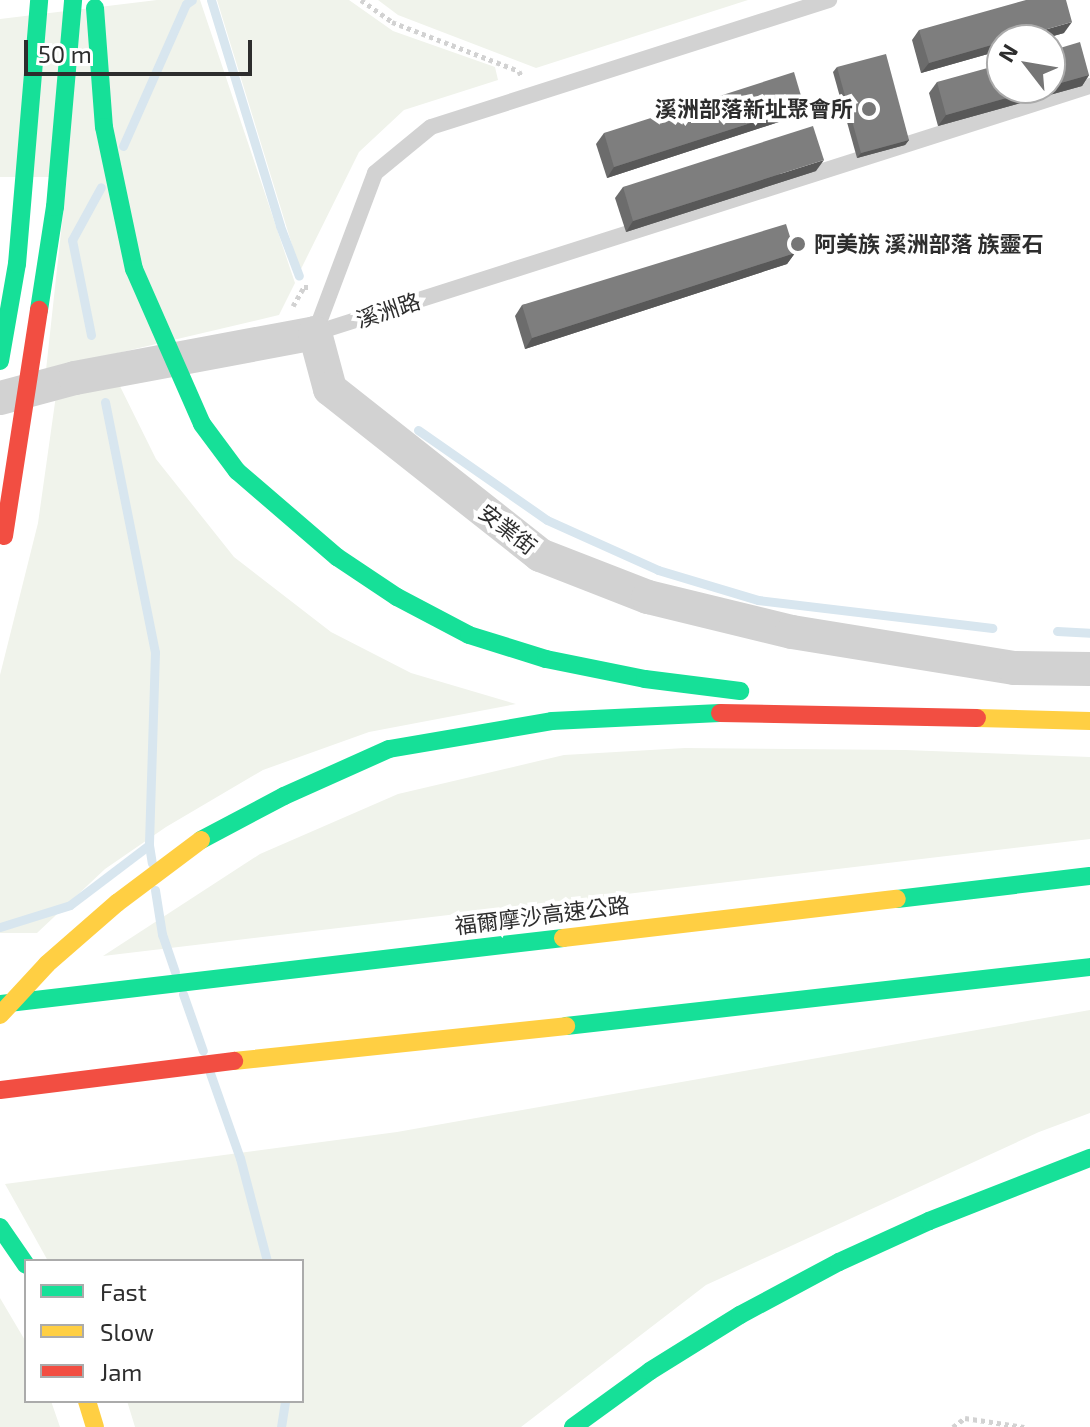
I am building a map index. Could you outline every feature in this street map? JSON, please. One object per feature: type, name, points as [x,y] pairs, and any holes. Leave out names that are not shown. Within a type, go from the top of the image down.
[{"type":"highway","points":[[0,361],[17,264],[39,0]]},
{"type":"highway","points":[[2,543],[55,207],[73,0]]},
{"type":"highway","points":[[94,0],[104,127],[134,269],[202,424],[237,471],[337,557],[397,597],[469,635],[546,659],[645,679],[929,714]]},
{"type":"highway","points":[[0,1015],[47,964],[117,903],[201,840],[284,796],[389,749],[552,721],[737,712],[929,714],[1090,721]]},
{"type":"highway","name":"福爾摩沙高速公路","points":[[0,1004],[1090,876]]},
{"type":"highway","points":[[0,1090],[201,1064],[923,988],[1090,967]]},
{"type":"highway","points":[[573,1427],[650,1371],[740,1315],[839,1262],[929,1221],[1090,1158]]},
{"type":"highway","points":[[0,1227],[24,1262]]},
{"type":"highway","points":[[88,1403],[95,1427]]},
{"type":"street","points":[[0,398],[75,378],[315,333]]},
{"type":"street","name":"安業街","points":[[315,333],[330,389],[540,555],[648,597],[792,632],[1014,668],[1090,669]]},
{"type":"lane","name":"溪洲路","points":[[315,333],[375,173],[431,127],[829,0]]},
{"type":"lane","name":"溪洲路","points":[[315,333],[1090,86]]},
{"type":"path","points":[[361,0],[392,22],[519,71],[527,96]]},
{"type":"path","points":[[953,1427],[965,1418],[1024,1427]]},
{"type":"shaded area","points":[[157,0],[200,0],[295,283],[279,315],[105,356],[156,459],[234,557],[331,632],[411,673],[516,704],[369,732],[263,770],[166,827],[105,869],[37,933],[0,933],[0,675],[38,523],[60,367],[46,370],[67,177],[0,177],[0,19]]},
{"type":"shaded area","points":[[217,0],[349,0],[393,31],[495,67],[498,80],[404,110],[359,152],[300,271]]},
{"type":"shaded area","points":[[378,0],[748,0],[536,68],[398,15]]},
{"type":"shaded area","points":[[685,748],[905,750],[1090,757],[1090,839],[103,956],[260,854],[398,794],[564,755]]},
{"type":"shaded area","points":[[1090,1010],[1090,1113],[1039,1132],[706,1285],[521,1427],[135,1427],[128,1403],[304,1403],[304,1259],[47,1259],[5,1184],[397,1132]]},
{"type":"shaded area","points":[[0,1298],[24,1339],[24,1403],[52,1403],[60,1427],[0,1427]]},
{"type":"building","points":[[1026,0],[1066,0],[1072,22],[986,24],[986,47],[929,63],[919,30]]},
{"type":"building","points":[[1080,42],[1089,75],[1066,81],[1066,46]]},
{"type":"building","name":"溪洲部落新址聚會所","points":[[886,54],[909,140],[861,153],[837,67]]},
{"type":"building","points":[[986,68],[986,104],[946,115],[937,82]]},
{"type":"building","points":[[794,72],[804,106],[614,167],[604,133]]},
{"type":"building","points":[[813,126],[824,160],[633,221],[623,187]]},
{"type":"building","points":[[786,224],[795,253],[532,338],[522,305]]},
{"type":"waterway","points":[[123,146],[186,4],[192,0]]},
{"type":"waterway","points":[[211,0],[280,226],[299,276]]},
{"type":"waterway","points":[[91,335],[72,240],[101,187]]},
{"type":"waterway","points":[[105,402],[155,652],[149,845],[152,863]]},
{"type":"waterway","points":[[418,430],[547,520],[658,570],[758,600],[992,628]]},
{"type":"waterway","points":[[1057,631],[1090,633]]},
{"type":"waterway","points":[[0,927],[70,905],[149,845]]},
{"type":"waterway","points":[[155,890],[162,934],[175,972]]},
{"type":"waterway","points":[[183,994],[203,1051]]},
{"type":"waterway","points":[[210,1073],[240,1158],[266,1259]]},
{"type":"waterway","points":[[281,1427],[285,1403]]},
{"type":"traffic: fast","points":[[0,361],[17,264],[39,0]]},
{"type":"traffic: fast","points":[[39,310],[55,207],[73,0]]},
{"type":"traffic: fast","points":[[95,8],[104,127],[134,269],[202,424]]},
{"type":"traffic: fast","points":[[202,424],[237,471],[337,557],[397,597],[469,635],[546,659],[645,679],[740,691]]},
{"type":"traffic: fast","points":[[201,840],[284,796],[389,749],[552,721],[720,713]]},
{"type":"traffic: fast","points":[[897,899],[1090,876]]},
{"type":"traffic: fast","points":[[0,1004],[563,938]]},
{"type":"traffic: fast","points":[[566,1026],[1090,967]]},
{"type":"traffic: fast","points":[[573,1427],[650,1371],[740,1315],[839,1262],[929,1221],[1090,1158]]},
{"type":"traffic: fast","points":[[0,1227],[24,1262]]},
{"type":"traffic: slow","points":[[977,718],[1090,721]]},
{"type":"traffic: slow","points":[[0,1015],[47,964],[117,903],[201,840]]},
{"type":"traffic: slow","points":[[563,938],[897,899]]},
{"type":"traffic: slow","points":[[234,1061],[566,1026]]},
{"type":"traffic: slow","points":[[88,1403],[95,1427]]},
{"type":"traffic: jam","points":[[4,536],[39,310]]},
{"type":"traffic: jam","points":[[720,713],[977,718]]},
{"type":"traffic: jam","points":[[0,1090],[234,1061]]},
{"type":"place","name":"溪洲部落新址聚會所","points":[[869,109]]},
{"type":"place","name":"阿美族 溪洲部落 族靈石","points":[[798,244]]}]
